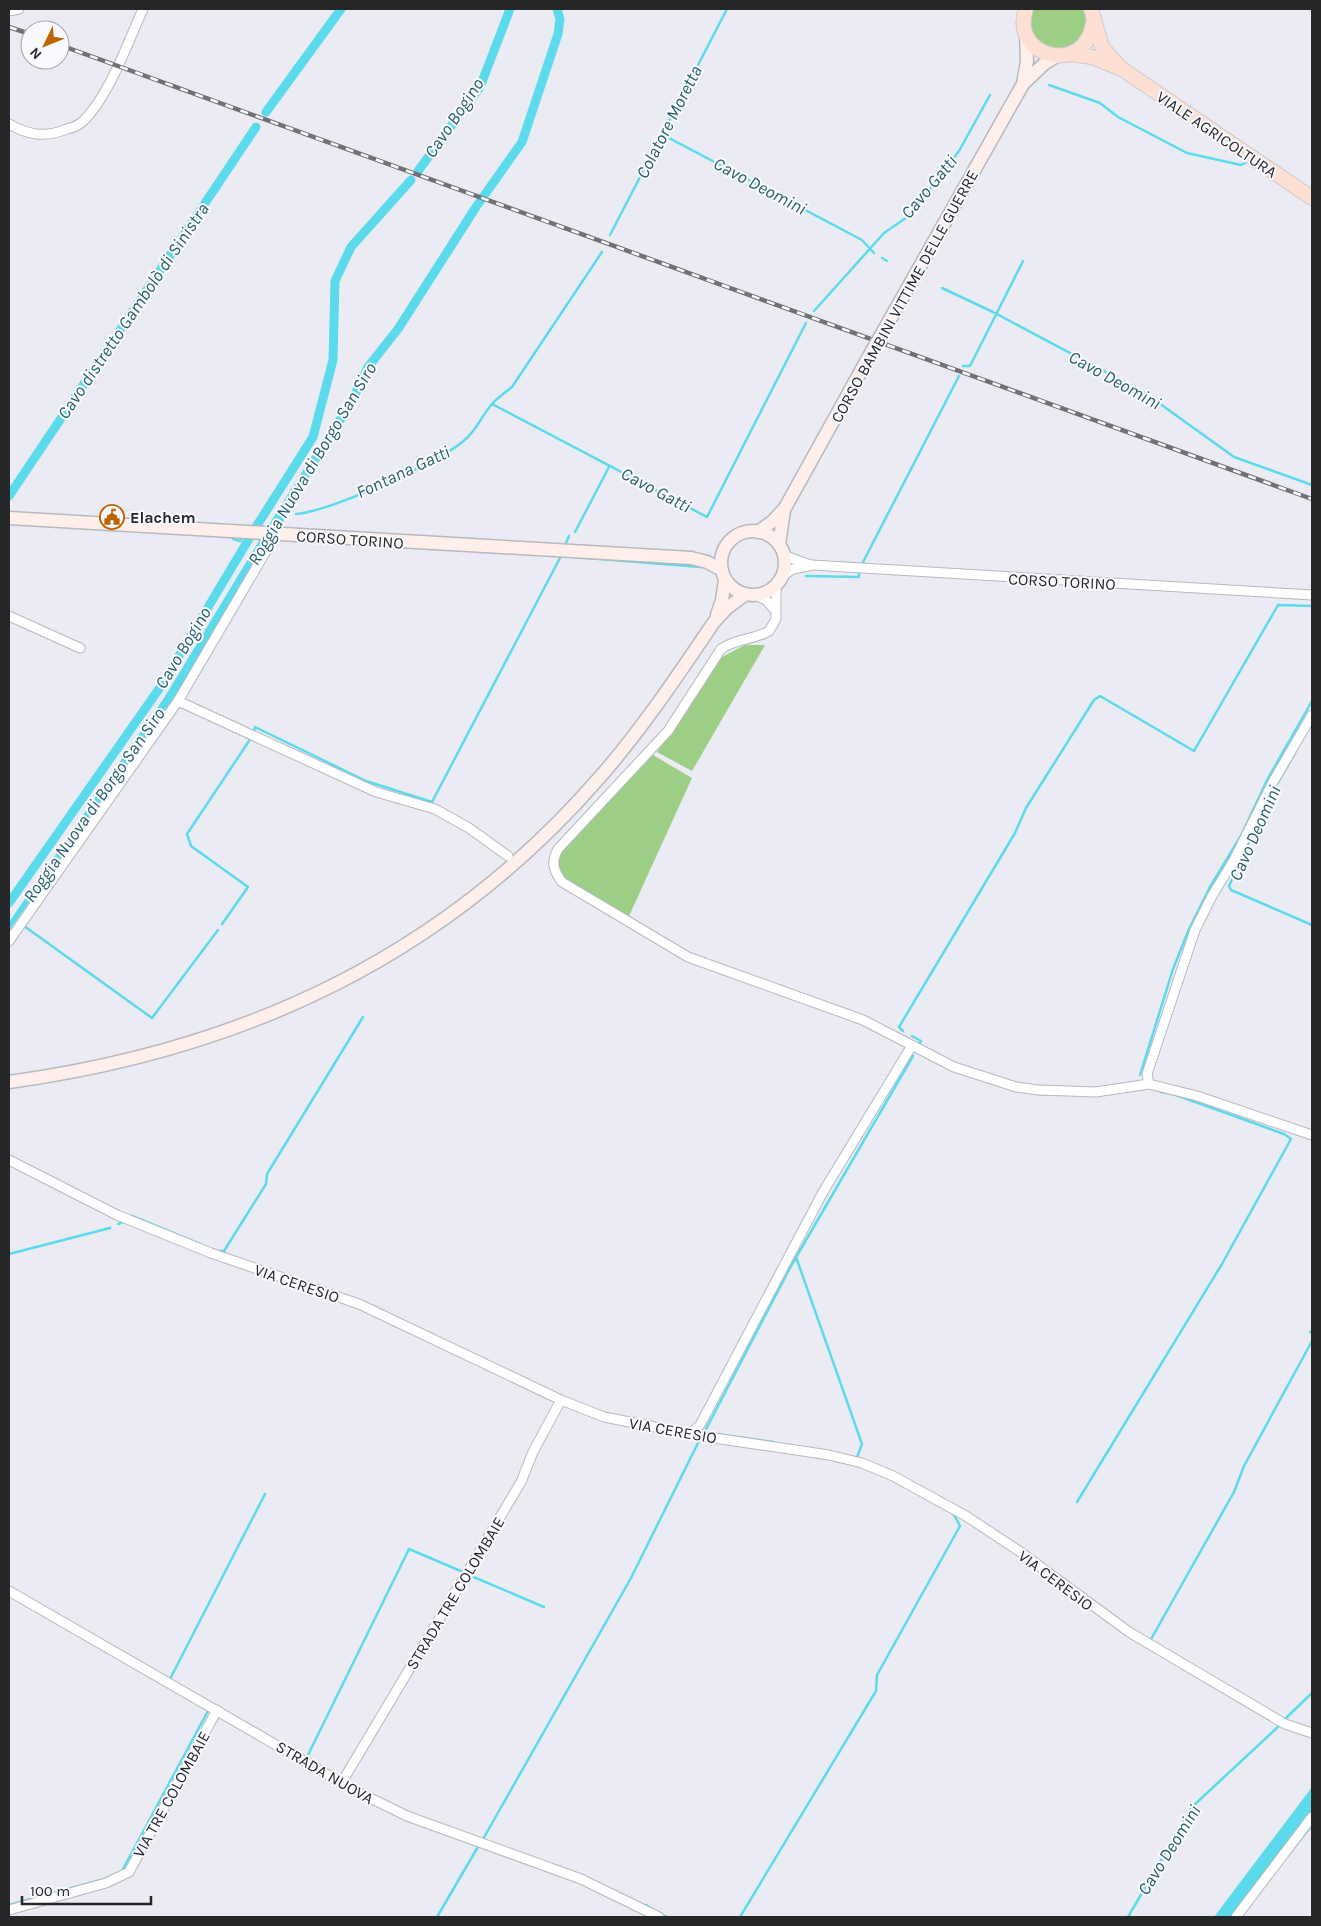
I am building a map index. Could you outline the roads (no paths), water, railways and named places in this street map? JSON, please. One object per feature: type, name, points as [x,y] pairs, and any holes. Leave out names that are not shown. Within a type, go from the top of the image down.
[{"type":"main road","name":"VIALE AGRICOLTURA","points":[[1064,55],[1087,42],[1092,16]]},
{"type":"main road","name":"VIALE AGRICOLTURA","points":[[1092,16],[1102,47],[1122,69]]},
{"type":"main road","name":"VIALE AGRICOLTURA","points":[[1023,18],[1038,49],[1064,55],[1092,57],[1122,69],[1312,198]]},
{"type":"main road","name":"CORSO BAMBINI VITTIME DELLE GUERRE","points":[[1023,18],[1027,61],[1023,84]]},
{"type":"main road","name":"CORSO BAMBINI VITTIME DELLE GUERRE","points":[[785,508],[1023,84],[1045,64],[1064,55]]},
{"type":"main road","points":[[758,532],[773,521],[785,508]]},
{"type":"main road","points":[[9,1082],[114,1064],[234,1030],[329,988],[418,937],[483,890],[561,819],[636,734],[714,622],[734,602],[750,594],[767,592],[779,580],[780,527],[785,508]]},
{"type":"main road","name":"CORSO TORINO","points":[[9,518],[692,558],[707,562],[724,575]]},
{"type":"main road","points":[[714,622],[722,600],[724,575],[721,558],[726,546],[739,534],[758,532],[770,536],[781,550]]},
{"type":"main road","name":"CORSO TORINO","points":[[692,558],[709,555],[726,546]]},
{"type":"main road","points":[[724,575],[734,589],[750,594]]},
{"type":"street","points":[[9,11],[19,9]]},
{"type":"street","points":[[9,124],[23,132],[45,136],[79,125],[94,109],[144,9]]},
{"type":"street","points":[[9,941],[178,701],[271,534]]},
{"type":"street","name":"CORSO TORINO","points":[[781,550],[812,565]]},
{"type":"street","name":"CORSO TORINO","points":[[779,580],[793,568],[812,565],[1312,595]]},
{"type":"street","points":[[779,580],[774,609],[776,619],[770,632],[755,638],[735,641],[728,644],[716,655],[668,731],[571,832],[558,849],[553,858],[553,867],[562,882],[688,956],[863,1020],[912,1047],[954,1067],[1016,1087],[1061,1092],[1096,1092],[1149,1084],[1197,1096],[1312,1135]]},
{"type":"street","points":[[750,594],[766,600],[774,609]]},
{"type":"street","points":[[9,616],[80,648]]},
{"type":"street","points":[[178,701],[376,792],[434,809],[469,828],[508,856]]},
{"type":"street","points":[[1149,1084],[1147,1074],[1195,930],[1212,896],[1234,860],[1273,782],[1312,715]]},
{"type":"street","points":[[690,1434],[700,1425],[823,1192],[912,1047]]},
{"type":"street","name":"VIA CERESIO","points":[[9,1160],[117,1215],[211,1253],[359,1304],[561,1400],[604,1417],[690,1434],[829,1455],[862,1463],[893,1476],[966,1516],[1019,1551],[1129,1632],[1285,1724],[1312,1733]]},
{"type":"street","name":"STRADA TRE COLOMBAIE","points":[[342,1782],[522,1482],[533,1452],[561,1400]]},
{"type":"street","name":"STRADA NUOVA","points":[[9,1591],[342,1782],[407,1816],[581,1880],[659,1917]]},
{"type":"street","name":"VIA TRE COLOMBAIE","points":[[9,1910],[106,1883],[129,1872],[217,1710]]},
{"type":"street","points":[[1236,1917],[1312,1817]]},
{"type":"water","points":[[164,698],[170,702],[9,931],[9,922]]},
{"type":"water","points":[[1312,1787],[1312,1811],[1232,1917],[1214,1917]]},
{"type":"waterway","name":"Cavo distretto Gambolò di Sinistra","points":[[266,112],[341,9]]},
{"type":"waterway","name":"Cavo Bogino","points":[[418,171],[480,87],[510,9]]},
{"type":"waterway","name":"Roggia Nuova di Borgo San Siro","points":[[162,710],[272,528],[352,401],[368,367],[398,329],[476,207],[522,142],[558,34],[560,19],[557,9]]},
{"type":"waterway","name":"Colatore Moretta","points":[[610,235],[727,9]]},
{"type":"waterway","name":"Cavo Gatti","points":[[1049,85],[1100,103],[1118,117],[1187,153],[1241,165],[1245,163]]},
{"type":"waterway","name":"Cavo Gatti","points":[[814,311],[884,233],[910,215],[959,151],[990,95]]},
{"type":"waterway","name":"Cavo distretto Gambolò di Sinistra","points":[[9,496],[256,127]]},
{"type":"waterway","name":"Cavo Deomini","points":[[669,138],[862,240],[874,253]]},
{"type":"waterway","name":"Cavo Bogino","points":[[256,527],[313,437],[333,360],[335,281],[351,247],[411,180]]},
{"type":"waterway","name":"Fontana Gatti","points":[[296,514],[332,505],[381,486],[428,463],[466,439],[492,404],[512,387],[602,252]]},
{"type":"waterway","name":"Cavo Deomini","points":[[882,258],[887,261]]},
{"type":"waterway","name":"Cavo Deomini","points":[[963,366],[970,366],[1023,261]]},
{"type":"waterway","name":"Cavo Deomini","points":[[942,288],[993,312],[1145,393],[1234,457],[1312,485]]},
{"type":"waterway","name":"Cavo Gatti","points":[[492,404],[707,517],[806,323]]},
{"type":"waterway","points":[[862,564],[959,376]]},
{"type":"waterway","points":[[575,532],[609,467]]},
{"type":"waterway","name":"Fontana Gatti","points":[[278,528],[289,510]]},
{"type":"waterway","points":[[565,545],[569,536]]},
{"type":"waterway","name":"Fontana Gatti","points":[[233,539],[240,541],[243,537]]},
{"type":"waterway","name":"Cavo Bogino","points":[[9,903],[161,686],[250,537]]},
{"type":"waterway","points":[[254,732],[255,727],[366,781],[432,802],[561,556],[701,567]]},
{"type":"waterway","points":[[806,576],[859,577],[859,571]]},
{"type":"waterway","points":[[903,1031],[899,1027],[1015,833],[1026,808],[1094,700],[1100,696],[1194,751],[1278,605],[1312,606]]},
{"type":"waterway","points":[[1140,1075],[1173,969],[1189,929],[1210,887],[1242,834],[1267,780],[1312,701]]},
{"type":"waterway","points":[[222,924],[248,887],[191,846],[187,834],[251,738]]},
{"type":"waterway","name":"Cavo Deomini","points":[[1277,784],[1295,753]]},
{"type":"waterway","name":"Cavo Deomini","points":[[1262,813],[1229,886],[1231,890],[1312,925]]},
{"type":"waterway","points":[[23,928],[24,926],[152,1018],[218,930]]},
{"type":"waterway","points":[[217,1251],[224,1251],[266,1184],[267,1174],[363,1017]]},
{"type":"waterway","points":[[912,1036],[921,1041],[919,1044]]},
{"type":"waterway","points":[[706,1433],[704,1433],[791,1266],[913,1056]]},
{"type":"waterway","points":[[1077,1502],[1222,1264],[1291,1139],[1284,1134],[1173,1094],[1161,1092]]},
{"type":"waterway","points":[[132,1216],[200,1244]]},
{"type":"waterway","points":[[118,1224],[125,1221]]},
{"type":"waterway","points":[[9,1254],[110,1228]]},
{"type":"waterway","points":[[796,1257],[862,1444],[856,1460]]},
{"type":"waterway","points":[[1150,1641],[1234,1492],[1244,1466],[1312,1341]]},
{"type":"waterway","points":[[716,1434],[773,1442]]},
{"type":"waterway","points":[[482,1841],[631,1578],[700,1439]]},
{"type":"waterway","points":[[169,1681],[265,1494]]},
{"type":"waterway","points":[[740,1917],[876,1691],[877,1675],[960,1526],[953,1513]]},
{"type":"waterway","points":[[308,1755],[409,1549],[463,1572]]},
{"type":"waterway","points":[[469,1575],[544,1607]]},
{"type":"waterway","name":"Cavo Deomini","points":[[1285,1719],[1312,1693]]},
{"type":"waterway","points":[[122,1871],[209,1709]]},
{"type":"waterway","name":"Cavo Deomini","points":[[1128,1917],[1192,1807],[1280,1725]]},
{"type":"waterway","points":[[1281,1864],[1312,1825]]},
{"type":"waterway","points":[[437,1917],[479,1845]]},
{"type":"waterway","points":[[9,1905],[101,1880]]},
{"type":"waterway","points":[[646,1905],[653,1910]]},
{"type":"waterway","points":[[660,1914],[667,1917]]},
{"type":"railway","points":[[9,27],[20,31]]},
{"type":"railway","points":[[70,49],[1312,499]]},
{"type":"place","name":"Elachem","points":[[112,517]]}]
